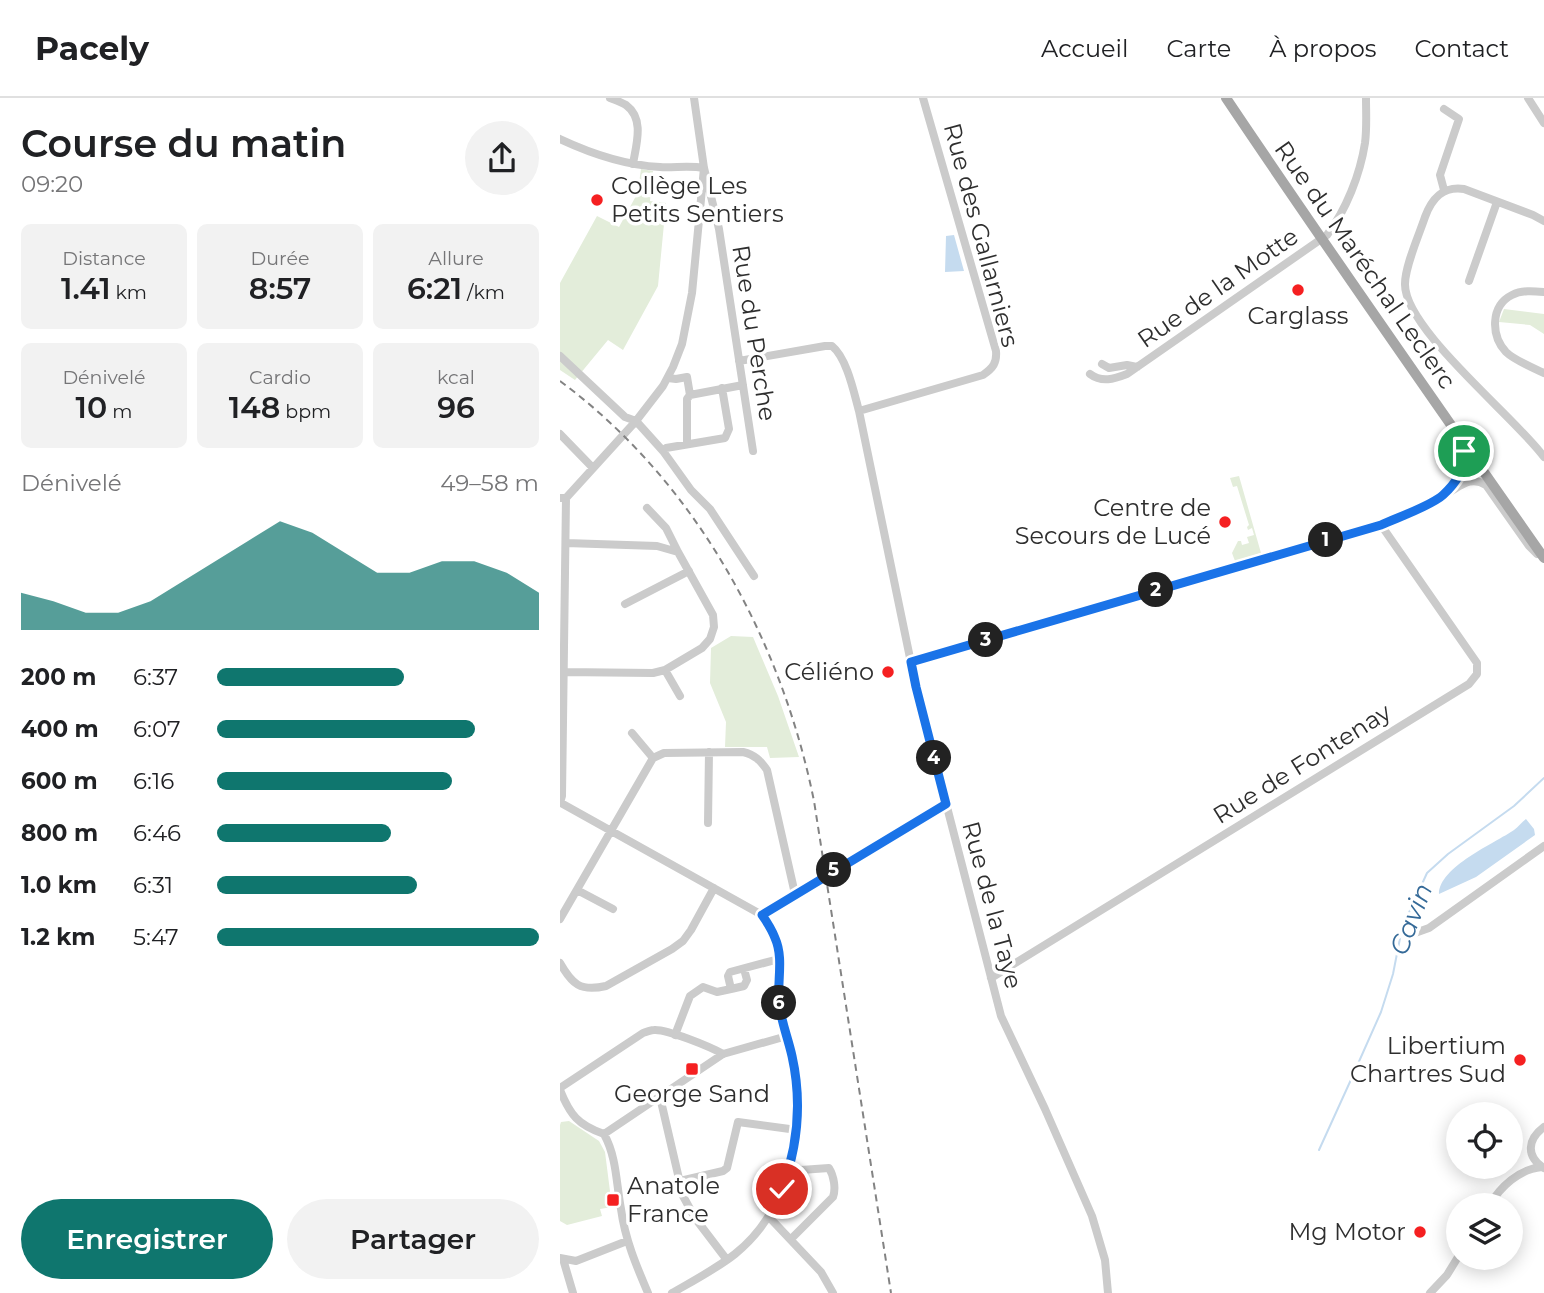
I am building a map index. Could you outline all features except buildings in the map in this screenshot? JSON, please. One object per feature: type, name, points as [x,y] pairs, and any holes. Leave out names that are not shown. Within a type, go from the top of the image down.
[{"type":"main road","name":"Rue du Maréchal Leclerc","points":[[1226,98],[1544,559]]},
{"type":"street","points":[[610,98],[626,106],[638,121],[633,164]]},
{"type":"street","name":"Rue du Perche","points":[[694,98],[704,168],[719,229],[753,451]]},
{"type":"street","name":"Rue des Gallarniers","points":[[859,411],[983,375],[992,369],[997,360],[923,98]]},
{"type":"street","points":[[1322,240],[1339,219],[1360,163],[1365,145],[1366,98]]},
{"type":"street","points":[[1528,98],[1544,123]]},
{"type":"street","points":[[1444,109],[1458,119],[1440,175],[1444,190]]},
{"type":"street","points":[[560,139],[584,150],[633,164],[704,168],[688,317],[682,344],[668,378],[636,421],[563,498],[566,543],[560,803],[762,915],[777,941],[779,1003],[797,1093],[797,1130],[790,1168],[769,1217],[747,1243],[727,1260],[671,1293]]},
{"type":"street","points":[[1544,221],[1464,189],[1444,190],[1429,206],[1404,283],[1406,297],[1415,315],[1448,357],[1527,436],[1544,457]]},
{"type":"street","points":[[1469,281],[1497,202]]},
{"type":"street","name":"Rue de la Motte","points":[[1090,374],[1105,380],[1116,378],[1137,367],[1322,240]]},
{"type":"street","points":[[1544,292],[1525,291],[1510,296],[1500,305],[1495,327],[1498,341],[1507,354],[1544,373]]},
{"type":"street","name":"Rue de la Taye","points":[[739,362],[832,346],[839,351],[859,411],[916,687],[1001,1016],[1092,1216],[1105,1260],[1108,1293]]},
{"type":"street","points":[[560,356],[625,417],[636,421],[663,451],[691,490],[710,509],[754,576]]},
{"type":"street","name":"Rue de la Motte","points":[[1102,364],[1109,368],[1127,365],[1137,367]]},
{"type":"street","points":[[668,378],[687,377],[690,395],[687,399],[687,444]]},
{"type":"street","points":[[690,395],[743,385]]},
{"type":"street","points":[[663,451],[666,448],[725,438],[729,429],[722,388]]},
{"type":"street","points":[[560,434],[593,468]]},
{"type":"street","points":[[1458,437],[1465,457],[1461,473]]},
{"type":"street","points":[[1443,495],[1469,467],[1480,468]]},
{"type":"street","points":[[911,662],[1381,525],[1471,481],[1486,485],[1530,546],[1544,559]]},
{"type":"street","points":[[563,672],[653,673],[666,670],[702,648],[710,639],[715,627],[713,615],[666,528],[646,508]]},
{"type":"street","name":"Rue de Fontenay","points":[[991,978],[1469,684],[1477,674],[1477,663],[1381,525]]},
{"type":"street","points":[[566,543],[657,546],[678,552]]},
{"type":"street","points":[[625,604],[689,571]]},
{"type":"street","points":[[666,670],[680,696]]},
{"type":"street","points":[[632,733],[653,758]]},
{"type":"street","points":[[708,823],[709,752]]},
{"type":"street","points":[[560,919],[653,758],[664,753],[743,752],[752,754],[761,761],[767,770],[795,894]]},
{"type":"street","points":[[762,915],[946,804]]},
{"type":"street","points":[[1415,933],[1429,928],[1544,846]]},
{"type":"street","points":[[560,963],[569,979],[577,984],[586,988],[606,986],[682,941],[714,888]]},
{"type":"street","points":[[577,890],[613,909]]},
{"type":"street","points":[[732,989],[728,976],[730,972],[779,959]]},
{"type":"street","points":[[675,1035],[690,996],[703,987],[717,992],[744,986],[747,980],[744,969]]},
{"type":"street","points":[[648,1293],[627,1241],[614,1158],[604,1134],[589,1129],[564,1113],[560,1089],[643,1033],[653,1030],[664,1031],[711,1047],[723,1054]]},
{"type":"street","points":[[604,1134],[723,1054],[787,1036]]},
{"type":"street","points":[[660,1097],[683,1196],[688,1208],[727,1260]]},
{"type":"street","points":[[680,1181],[727,1168],[738,1122],[797,1130]]},
{"type":"street","points":[[1524,1171],[1531,1153],[1533,1137],[1544,1126]]},
{"type":"street","points":[[1531,1153],[1543,1168]]},
{"type":"street","points":[[790,1168],[829,1168],[835,1192],[791,1238]]},
{"type":"street","points":[[1498,1193],[1524,1171],[1543,1168]]},
{"type":"street","points":[[769,1217],[821,1272],[832,1293]]},
{"type":"street","points":[[573,1293],[562,1259],[576,1261],[627,1241]]},
{"type":"street","points":[[1430,1293],[1450,1270]]},
{"type":"green space","points":[[641,169],[653,171],[650,201],[666,203],[658,286],[623,350],[608,340],[575,380],[560,370],[560,283],[597,216],[619,227],[642,185],[639,183]]},
{"type":"green space","points":[[1504,309],[1544,314],[1544,334],[1530,325],[1499,322]]},
{"type":"green space","points":[[1239,476],[1261,553],[1235,561],[1232,553],[1238,541],[1241,541],[1242,545],[1249,543],[1247,537],[1254,535],[1252,528],[1248,530],[1249,525],[1237,486],[1233,487],[1230,478]]},
{"type":"green space","points":[[731,636],[753,637],[778,696],[799,757],[770,758],[767,747],[725,747],[726,722],[710,683],[711,648]]},
{"type":"green space","points":[[569,1121],[599,1141],[605,1152],[612,1207],[600,1209],[602,1216],[567,1225],[560,1221],[560,1125],[561,1122]]},
{"type":"water","points":[[954,235],[964,271],[945,272],[946,236]]},
{"type":"water","points":[[1526,819],[1535,835],[1476,877],[1439,894],[1441,884],[1458,865],[1514,830]]},
{"type":"waterway","name":"Cavin","points":[[1357,1066],[1381,1012],[1393,974],[1402,928],[1427,873],[1448,854],[1514,806],[1544,778]]},
{"type":"waterway","name":"Cavin","points":[[1319,1150],[1354,1073]]},
{"type":"railway","points":[[560,381],[608,421],[652,466],[691,515],[725,567],[755,623],[779,681],[799,740],[814,801],[891,1293]]},
{"type":"place","name":"Collège Les Petits Sentiers","points":[[597,200]]},
{"type":"place","name":"Carglass","points":[[1298,290]]},
{"type":"place","name":"Centre de Secours de Lucé","points":[[1225,522]]},
{"type":"place","name":"Céliéno","points":[[888,672]]},
{"type":"place","name":"Libertium Chartres Sud","points":[[1520,1060]]},
{"type":"place","name":"George Sand","points":[[692,1069]]},
{"type":"place","name":"Anatole France","points":[[613,1200]]},
{"type":"place","name":"Mg Motor","points":[[1420,1232]]},
{"type":"route","points":[[782,1189],[794,1149],[798,1115],[797,1093],[792,1057],[779,1003],[777,941],[762,915],[946,804],[911,662],[1381,525],[1443,495],[1461,473],[1465,460],[1464,451]]}]
